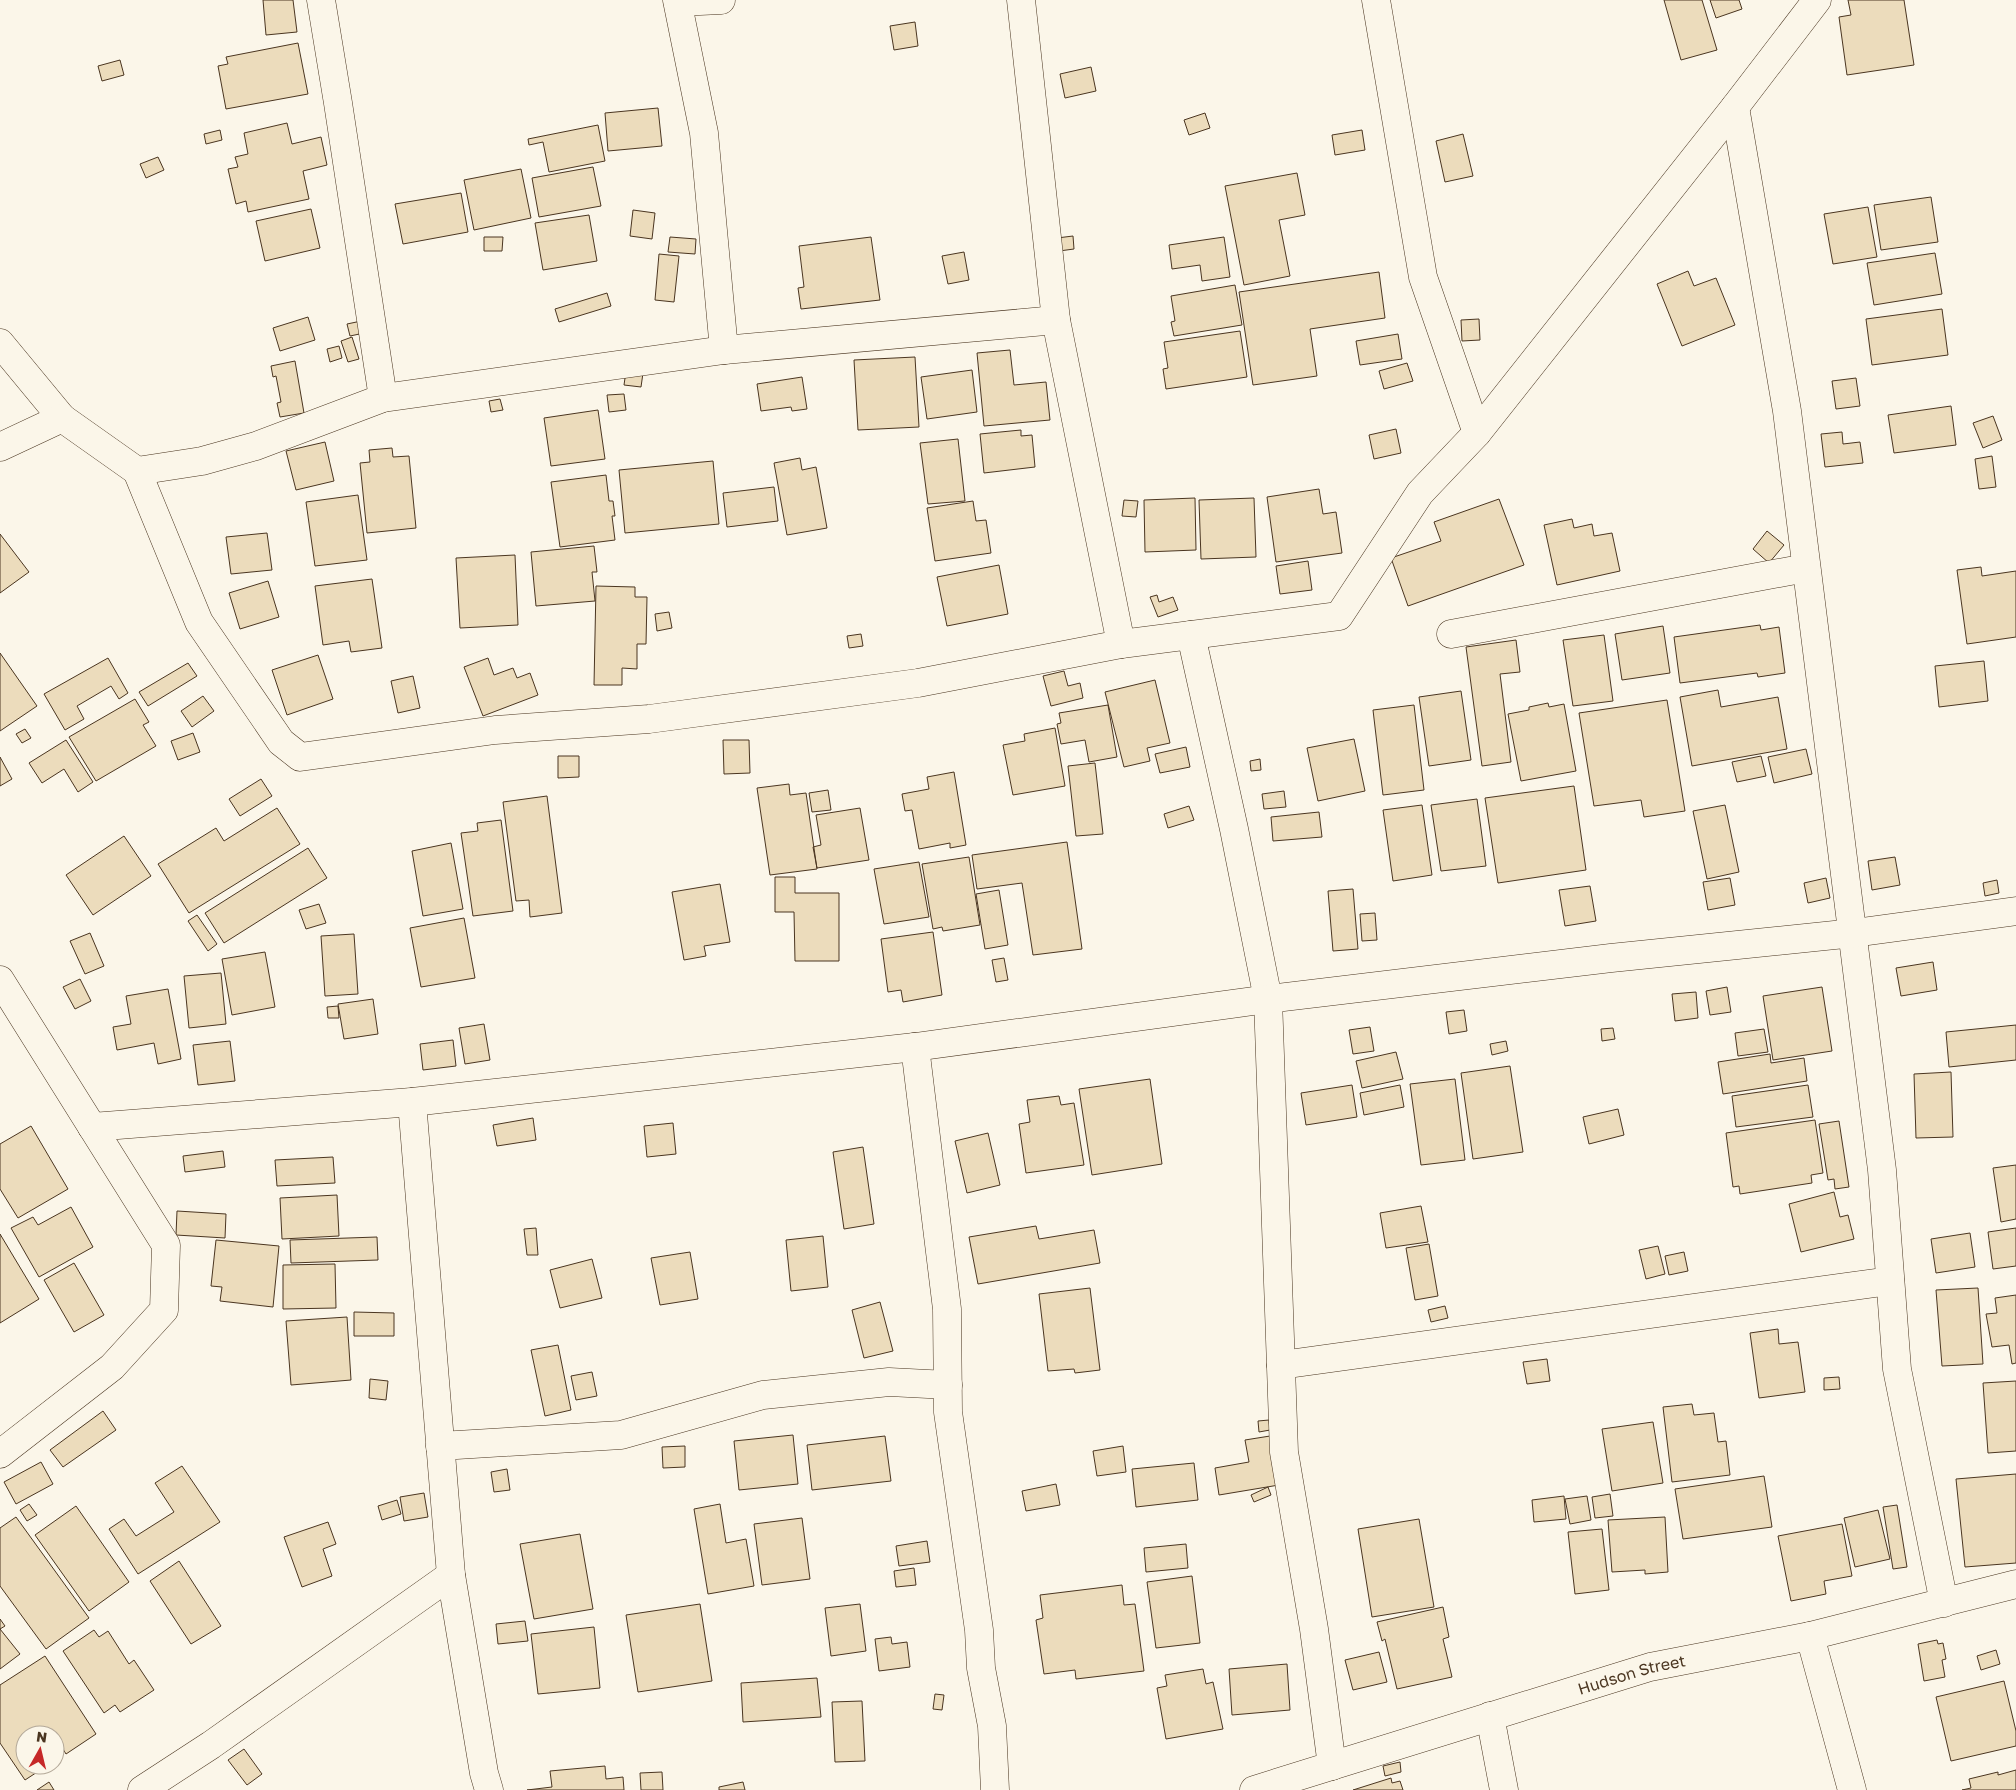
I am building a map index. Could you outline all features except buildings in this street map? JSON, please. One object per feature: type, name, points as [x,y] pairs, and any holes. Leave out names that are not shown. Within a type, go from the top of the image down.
[{"type":"street","points":[[321,0],[382,398]]},
{"type":"street","points":[[722,0],[678,1],[704,133],[724,350]]},
{"type":"street","points":[[1022,0],[1056,320],[1121,644]]},
{"type":"street","points":[[1376,0],[1423,277],[1477,433]]},
{"type":"street","points":[[0,343],[62,418],[137,471],[199,622],[281,742],[300,757],[495,730],[649,719],[918,683],[1121,644],[1339,616],[1420,493],[1477,433],[1735,107],[1817,0]]},
{"type":"street","points":[[1735,107],[1787,410],[1854,933],[1882,1170],[1897,1369],[1944,1603]]},
{"type":"street","points":[[137,471],[202,462],[256,446],[382,398],[724,350],[1056,320]]},
{"type":"street","points":[[0,447],[62,418]]},
{"type":"street","points":[[1451,634],[1806,568]]},
{"type":"street","points":[[1191,635],[1234,829],[1268,999],[1284,1452],[1314,1629],[1332,1766]]},
{"type":"street","points":[[92,1127],[412,1102],[915,1047],[1268,999],[1611,958],[1854,933],[2016,911]]},
{"type":"street","points":[[0,980],[166,1245],[164,1310],[112,1367],[0,1454]]},
{"type":"street","points":[[915,1047],[947,1309],[948,1412],[979,1630],[981,1668],[992,1726],[995,1790]]},
{"type":"street","points":[[412,1102],[451,1574],[484,1773],[489,1790]]},
{"type":"street","points":[[1281,1365],[1890,1281]]},
{"type":"street","points":[[440,1446],[621,1435],[762,1395],[889,1382],[948,1384]]},
{"type":"street","points":[[142,1790],[211,1745],[451,1574]]},
{"type":"street","name":"Hudson Street","points":[[1254,1790],[1650,1667],[1810,1636],[2016,1584]]},
{"type":"street","points":[[1810,1636],[1852,1790]]},
{"type":"street","points":[[1490,1716],[1504,1790]]}]
